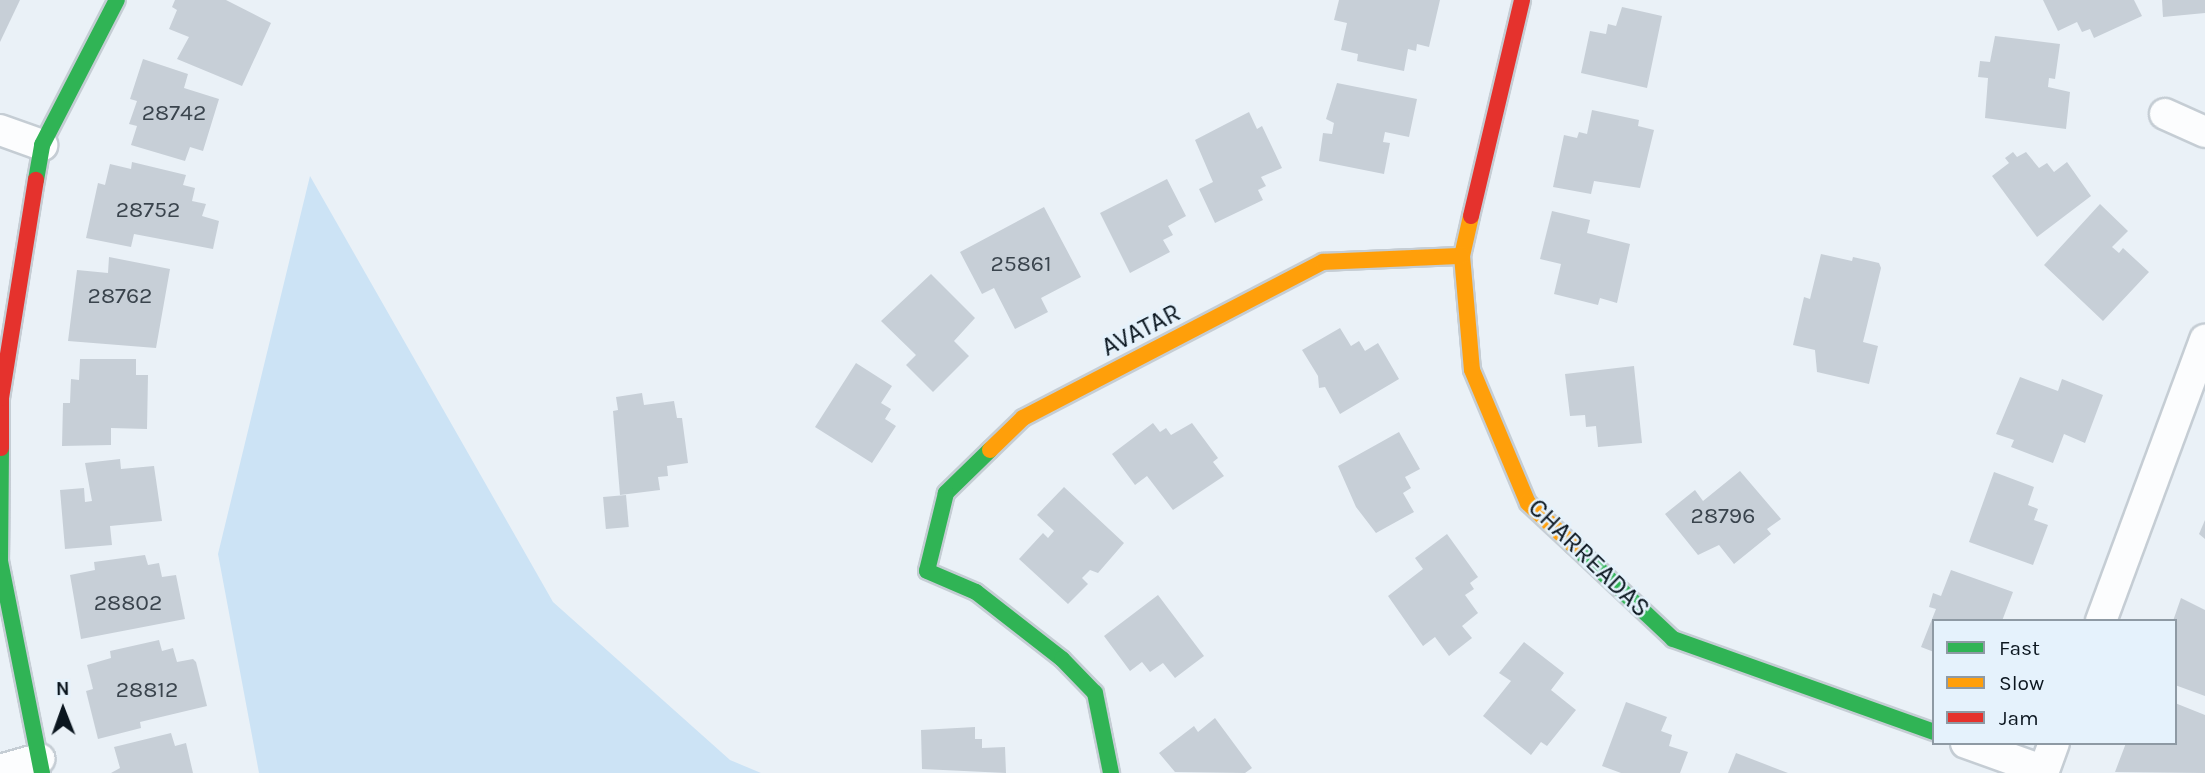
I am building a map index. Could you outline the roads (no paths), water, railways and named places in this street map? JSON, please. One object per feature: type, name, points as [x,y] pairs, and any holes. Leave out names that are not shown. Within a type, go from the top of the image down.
[{"type":"street","points":[[0,770],[41,766],[0,561],[1,398],[42,145],[117,0]]},
{"type":"street","name":"CHARREADAS","points":[[1522,0],[1462,256],[1472,370],[1528,503],[1673,639],[1932,731]]},
{"type":"street","points":[[2165,114],[2205,132]]},
{"type":"street","points":[[0,130],[42,145]]},
{"type":"street","name":"AVATAR","points":[[1111,773],[1095,694],[1062,659],[976,592],[927,570],[946,493],[1023,418],[1323,262],[1462,256]]},
{"type":"street","points":[[2102,619],[2205,340]]},
{"type":"street","points":[[1971,745],[2043,772],[2053,745]]}]
